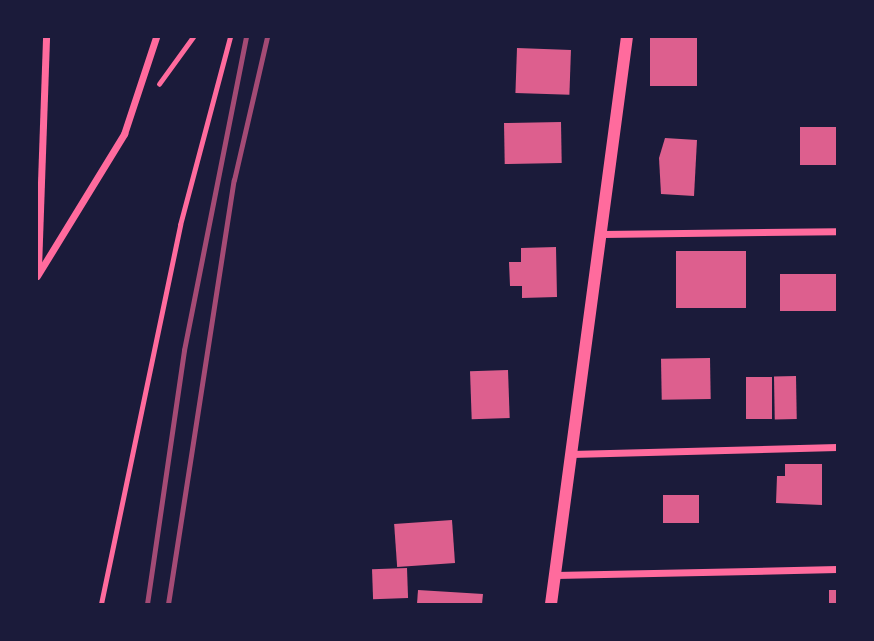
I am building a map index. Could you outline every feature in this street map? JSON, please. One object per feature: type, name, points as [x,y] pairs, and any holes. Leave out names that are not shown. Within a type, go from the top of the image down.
[{"type":"street","points":[[37,276],[46,37]]},
{"type":"street","points":[[38,268],[124,134],[156,37]]},
{"type":"street","points":[[551,604],[627,37]]},
{"type":"street","points":[[602,234],[837,231]]},
{"type":"street","points":[[571,454],[837,447]]},
{"type":"street","points":[[554,575],[837,569]]},
{"type":"path","points":[[101,604],[180,225],[230,37]]},
{"type":"building","points":[[650,37],[697,37],[697,86],[650,86]]},
{"type":"building","points":[[517,48],[571,50],[569,95],[515,93]]},
{"type":"building","points":[[561,122],[562,163],[505,164],[504,123]]},
{"type":"building","points":[[800,127],[837,127],[837,165],[800,165]]},
{"type":"building","points":[[665,138],[697,140],[694,196],[661,194],[659,158]]},
{"type":"building","points":[[556,247],[557,297],[522,298],[522,286],[510,286],[509,262],[521,262],[521,248]]},
{"type":"building","points":[[676,251],[746,251],[746,308],[676,308]]},
{"type":"building","points":[[780,274],[836,274],[836,311],[780,311]]},
{"type":"building","points":[[710,358],[711,399],[662,400],[661,359]]},
{"type":"building","points":[[508,370],[510,418],[472,419],[470,371]]},
{"type":"building","points":[[774,376],[796,376],[797,419],[775,419]]},
{"type":"building","points":[[746,377],[772,377],[772,419],[746,419]]},
{"type":"building","points":[[785,464],[822,464],[822,505],[776,503],[777,476],[785,476]]},
{"type":"building","points":[[663,495],[699,495],[699,523],[663,523]]},
{"type":"building","points":[[452,520],[455,563],[397,567],[394,524]]},
{"type":"building","points":[[407,568],[408,598],[373,599],[372,569]]},
{"type":"building","points":[[418,590],[483,594],[482,604],[417,604]]},
{"type":"building","points":[[829,590],[837,590],[837,604],[829,604]]},
{"type":"railway","points":[[147,604],[184,350],[246,37]]},
{"type":"railway","points":[[168,604],[234,180],[267,37]]}]
